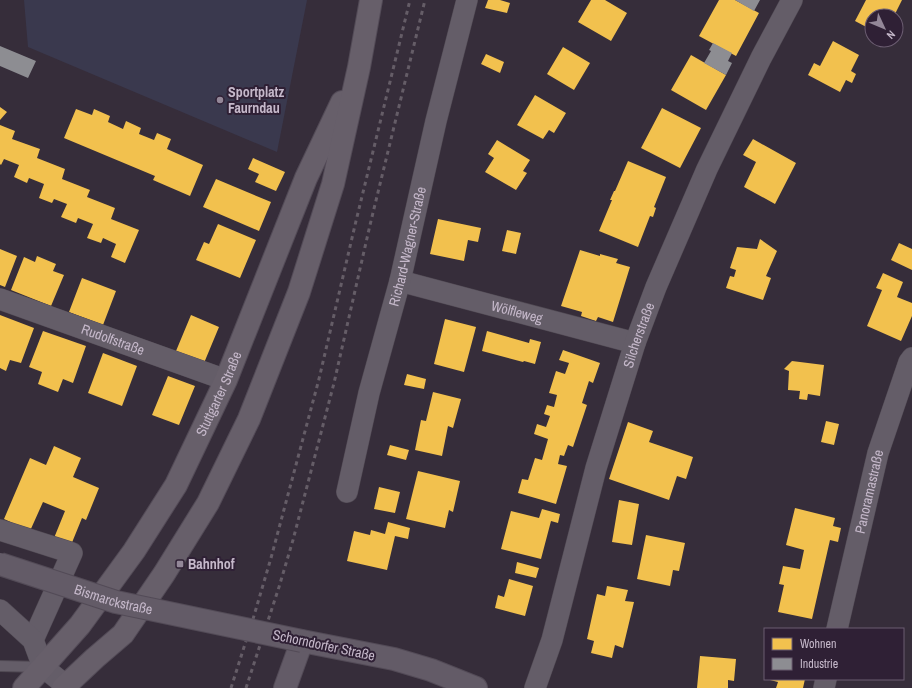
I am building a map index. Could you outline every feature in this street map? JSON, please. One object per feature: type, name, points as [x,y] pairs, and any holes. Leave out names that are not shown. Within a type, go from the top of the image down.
[{"type":"main road","name":"Stuttgarter Straße","points":[[66,687],[95,658],[123,634],[164,574],[208,503],[249,419],[301,285],[332,184],[359,67],[371,0]]},
{"type":"main road","name":"Stuttgarter Straße","points":[[24,688],[80,625],[134,551],[176,485],[226,380],[306,178],[359,67]]},
{"type":"street","name":"Richard-Wagner-Straße","points":[[347,492],[369,393],[400,281],[436,121],[466,0]]},
{"type":"street","name":"Silcherstraße","points":[[536,686],[556,625],[596,468],[634,344],[656,287],[707,169],[760,58],[792,0]]},
{"type":"street","name":"Wölfleweg","points":[[400,281],[634,344]]},
{"type":"street","name":"Rudolfstraße","points":[[0,299],[226,380]]},
{"type":"street","name":"Panoramastraße","points":[[838,628],[878,452],[909,362],[912,358]]},
{"type":"street","name":"Bismarckstraße","points":[[0,530],[72,553],[33,640]]},
{"type":"street","name":"Bismarckstraße","points":[[0,564],[116,602],[168,612]]},
{"type":"street","points":[[0,610],[33,640],[43,667],[66,687]]},
{"type":"street","name":"Schorndorfer Straße","points":[[168,612],[394,659],[431,670],[476,688]]},
{"type":"street","points":[[285,688],[302,640]]},
{"type":"lane","points":[[0,666],[43,667]]},
{"type":"shaded area","name":"Sportplatz Faurndau","points":[[24,0],[307,0],[277,152],[28,47]]},
{"type":"building: Wohnen","points":[[488,0],[500,0],[510,3],[507,13],[485,8]]},
{"type":"building: Wohnen","points":[[591,0],[605,0],[627,13],[611,41],[578,22]]},
{"type":"building: Wohnen","points":[[719,0],[735,0],[759,13],[736,56],[699,36]]},
{"type":"building: Wohnen","points":[[866,0],[902,0],[898,8],[864,8],[864,26],[855,21]]},
{"type":"building: Wohnen","points":[[833,41],[859,55],[851,71],[856,74],[852,83],[846,80],[840,92],[808,75],[814,63],[820,66]]},
{"type":"building: Wohnen","points":[[563,47],[590,63],[574,90],[547,74]]},
{"type":"building: Wohnen","points":[[486,54],[504,62],[500,73],[481,64]]},
{"type":"building: Wohnen","points":[[691,55],[726,75],[706,110],[671,90]]},
{"type":"building: Wohnen","points":[[535,95],[566,113],[554,133],[549,130],[543,139],[517,125]]},
{"type":"building: Wohnen","points":[[0,107],[7,112],[0,120]]},
{"type":"building: Wohnen","points":[[662,108],[701,128],[680,168],[641,148]]},
{"type":"building: Wohnen","points":[[76,109],[92,115],[94,109],[110,116],[108,122],[123,129],[126,121],[141,128],[139,134],[154,140],[157,133],[171,139],[167,149],[203,165],[190,196],[153,180],[155,176],[64,138]]},
{"type":"building: Wohnen","points":[[0,125],[15,131],[12,139],[40,149],[37,158],[65,169],[62,179],[90,190],[87,197],[115,208],[111,219],[139,230],[125,263],[111,257],[116,244],[103,238],[101,243],[87,238],[93,224],[78,218],[76,223],[61,217],[67,204],[54,199],[52,203],[39,198],[44,184],[29,178],[27,183],[14,177],[19,165],[4,159],[1,165],[0,164]]},
{"type":"building: Wohnen","points":[[753,139],[796,163],[775,204],[744,187],[756,162],[743,155]]},
{"type":"building: Wohnen","points":[[497,140],[530,160],[523,171],[527,173],[516,190],[485,172],[494,158],[488,154]]},
{"type":"building: Wohnen","points":[[253,158],[285,172],[276,191],[255,182],[259,174],[248,169]]},
{"type":"building: Wohnen","points":[[628,161],[666,177],[654,207],[656,208],[653,217],[650,216],[638,247],[599,231],[612,200],[610,200]]},
{"type":"building: Wohnen","points":[[216,179],[271,202],[259,231],[203,207]]},
{"type":"building: Wohnen","points":[[438,219],[481,228],[478,242],[468,240],[464,261],[430,254]]},
{"type":"building: Wohnen","points":[[218,224],[256,240],[240,278],[196,260],[204,242],[209,244]]},
{"type":"building: Wohnen","points":[[507,230],[521,233],[516,254],[502,251]]},
{"type":"building: Wohnen","points":[[760,239],[777,251],[766,276],[771,278],[763,300],[726,288],[730,276],[734,277],[736,270],[730,268],[737,247],[757,249]]},
{"type":"building: Wohnen","points":[[899,243],[912,249],[912,270],[891,260]]},
{"type":"building: Wohnen","points":[[0,249],[17,256],[5,287],[0,285]]},
{"type":"building: Wohnen","points":[[580,250],[600,256],[600,254],[618,259],[616,263],[630,267],[613,322],[598,317],[596,321],[581,316],[582,312],[561,306]]},
{"type":"building: Wohnen","points":[[37,256],[56,264],[53,271],[64,275],[51,306],[11,290],[24,257],[35,262]]},
{"type":"building: Wohnen","points":[[883,273],[903,282],[897,297],[912,303],[912,316],[901,341],[867,326],[882,290],[876,288]]},
{"type":"building: Wohnen","points":[[82,278],[116,291],[103,325],[69,312]]},
{"type":"building: Wohnen","points":[[0,315],[34,328],[21,363],[10,360],[6,371],[0,368]]},
{"type":"building: Wohnen","points":[[191,315],[219,327],[204,363],[176,351]]},
{"type":"building: Wohnen","points":[[445,319],[476,327],[464,372],[434,364]]},
{"type":"building: Wohnen","points":[[43,331],[86,346],[73,383],[63,379],[58,392],[38,384],[42,372],[29,367]]},
{"type":"building: Wohnen","points":[[487,331],[529,343],[530,339],[541,342],[535,364],[482,351]]},
{"type":"building: Wohnen","points":[[563,350],[600,363],[593,383],[589,381],[582,403],[587,405],[573,447],[568,445],[564,456],[560,455],[558,464],[567,466],[556,504],[518,493],[522,479],[528,480],[535,458],[542,460],[548,439],[534,434],[537,424],[546,427],[550,416],[544,414],[547,405],[554,407],[557,395],[549,393],[556,371],[565,374],[569,363],[559,360]]},
{"type":"building: Wohnen","points":[[103,353],[137,366],[122,406],[88,393]]},
{"type":"building: Wohnen","points":[[792,361],[824,365],[820,396],[808,394],[807,400],[799,399],[800,391],[788,390],[789,371],[784,369]]},
{"type":"building: Wohnen","points":[[407,374],[426,379],[424,389],[404,385]]},
{"type":"building: Wohnen","points":[[168,376],[195,386],[179,425],[152,415]]},
{"type":"building: Wohnen","points":[[433,392],[461,399],[453,428],[448,426],[442,456],[415,450],[421,420],[426,421]]},
{"type":"building: Wohnen","points":[[826,421],[839,424],[834,445],[821,442]]},
{"type":"building: Wohnen","points":[[628,422],[653,431],[649,442],[693,457],[686,479],[677,476],[669,500],[609,479]]},
{"type":"building: Wohnen","points":[[390,445],[409,450],[406,460],[387,455]]},
{"type":"building: Wohnen","points":[[54,446],[81,458],[73,477],[99,488],[86,520],[82,518],[71,545],[54,538],[65,511],[43,502],[30,531],[4,519],[30,458],[46,465]]},
{"type":"building: Wohnen","points":[[418,471],[460,481],[453,512],[449,510],[445,528],[406,519]]},
{"type":"building: Wohnen","points":[[379,487],[400,492],[395,513],[374,509]]},
{"type":"building: Wohnen","points":[[619,500],[639,504],[632,545],[612,542]]},
{"type":"building: Wohnen","points":[[795,508],[835,518],[833,526],[841,528],[838,542],[830,540],[812,619],[778,612],[784,585],[779,584],[783,566],[800,569],[804,550],[786,545]]},
{"type":"building: Wohnen","points":[[542,509],[560,514],[558,523],[551,521],[541,559],[501,549],[511,511],[539,518]]},
{"type":"building: Wohnen","points":[[388,522],[410,528],[408,539],[395,536],[387,570],[347,561],[354,531],[370,535],[371,530],[385,534]]},
{"type":"building: Wohnen","points":[[646,535],[685,543],[679,571],[673,570],[670,586],[637,579]]},
{"type":"building: Wohnen","points":[[517,562],[539,568],[536,578],[515,573]]},
{"type":"building: Wohnen","points":[[509,579],[533,586],[525,616],[495,608],[498,595],[504,597]]},
{"type":"building: Wohnen","points":[[607,586],[628,590],[625,601],[634,602],[623,648],[615,645],[612,658],[591,653],[594,641],[587,639],[597,594],[605,596]]},
{"type":"building: Wohnen","points":[[700,656],[736,659],[734,681],[728,680],[728,688],[697,688]]},
{"type":"building: Wohnen","points":[[770,680],[805,680],[803,688],[776,688],[778,682]]},
{"type":"building: Industrie","points":[[735,0],[760,0],[754,11]]},
{"type":"building: Industrie","points":[[713,43],[732,53],[728,61],[732,63],[726,75],[704,63],[711,51],[709,50]]},
{"type":"building: Industrie","points":[[0,46],[36,61],[28,78],[0,66]]},
{"type":"railway","points":[[231,688],[271,558],[319,379],[410,0]]},
{"type":"railway","points":[[246,688],[293,540],[334,383],[370,225],[425,0]]},
{"type":"place","name":"Sportplatz Faurndau","points":[[220,100]]},
{"type":"place","name":"Bahnhof","points":[[180,564]]}]
